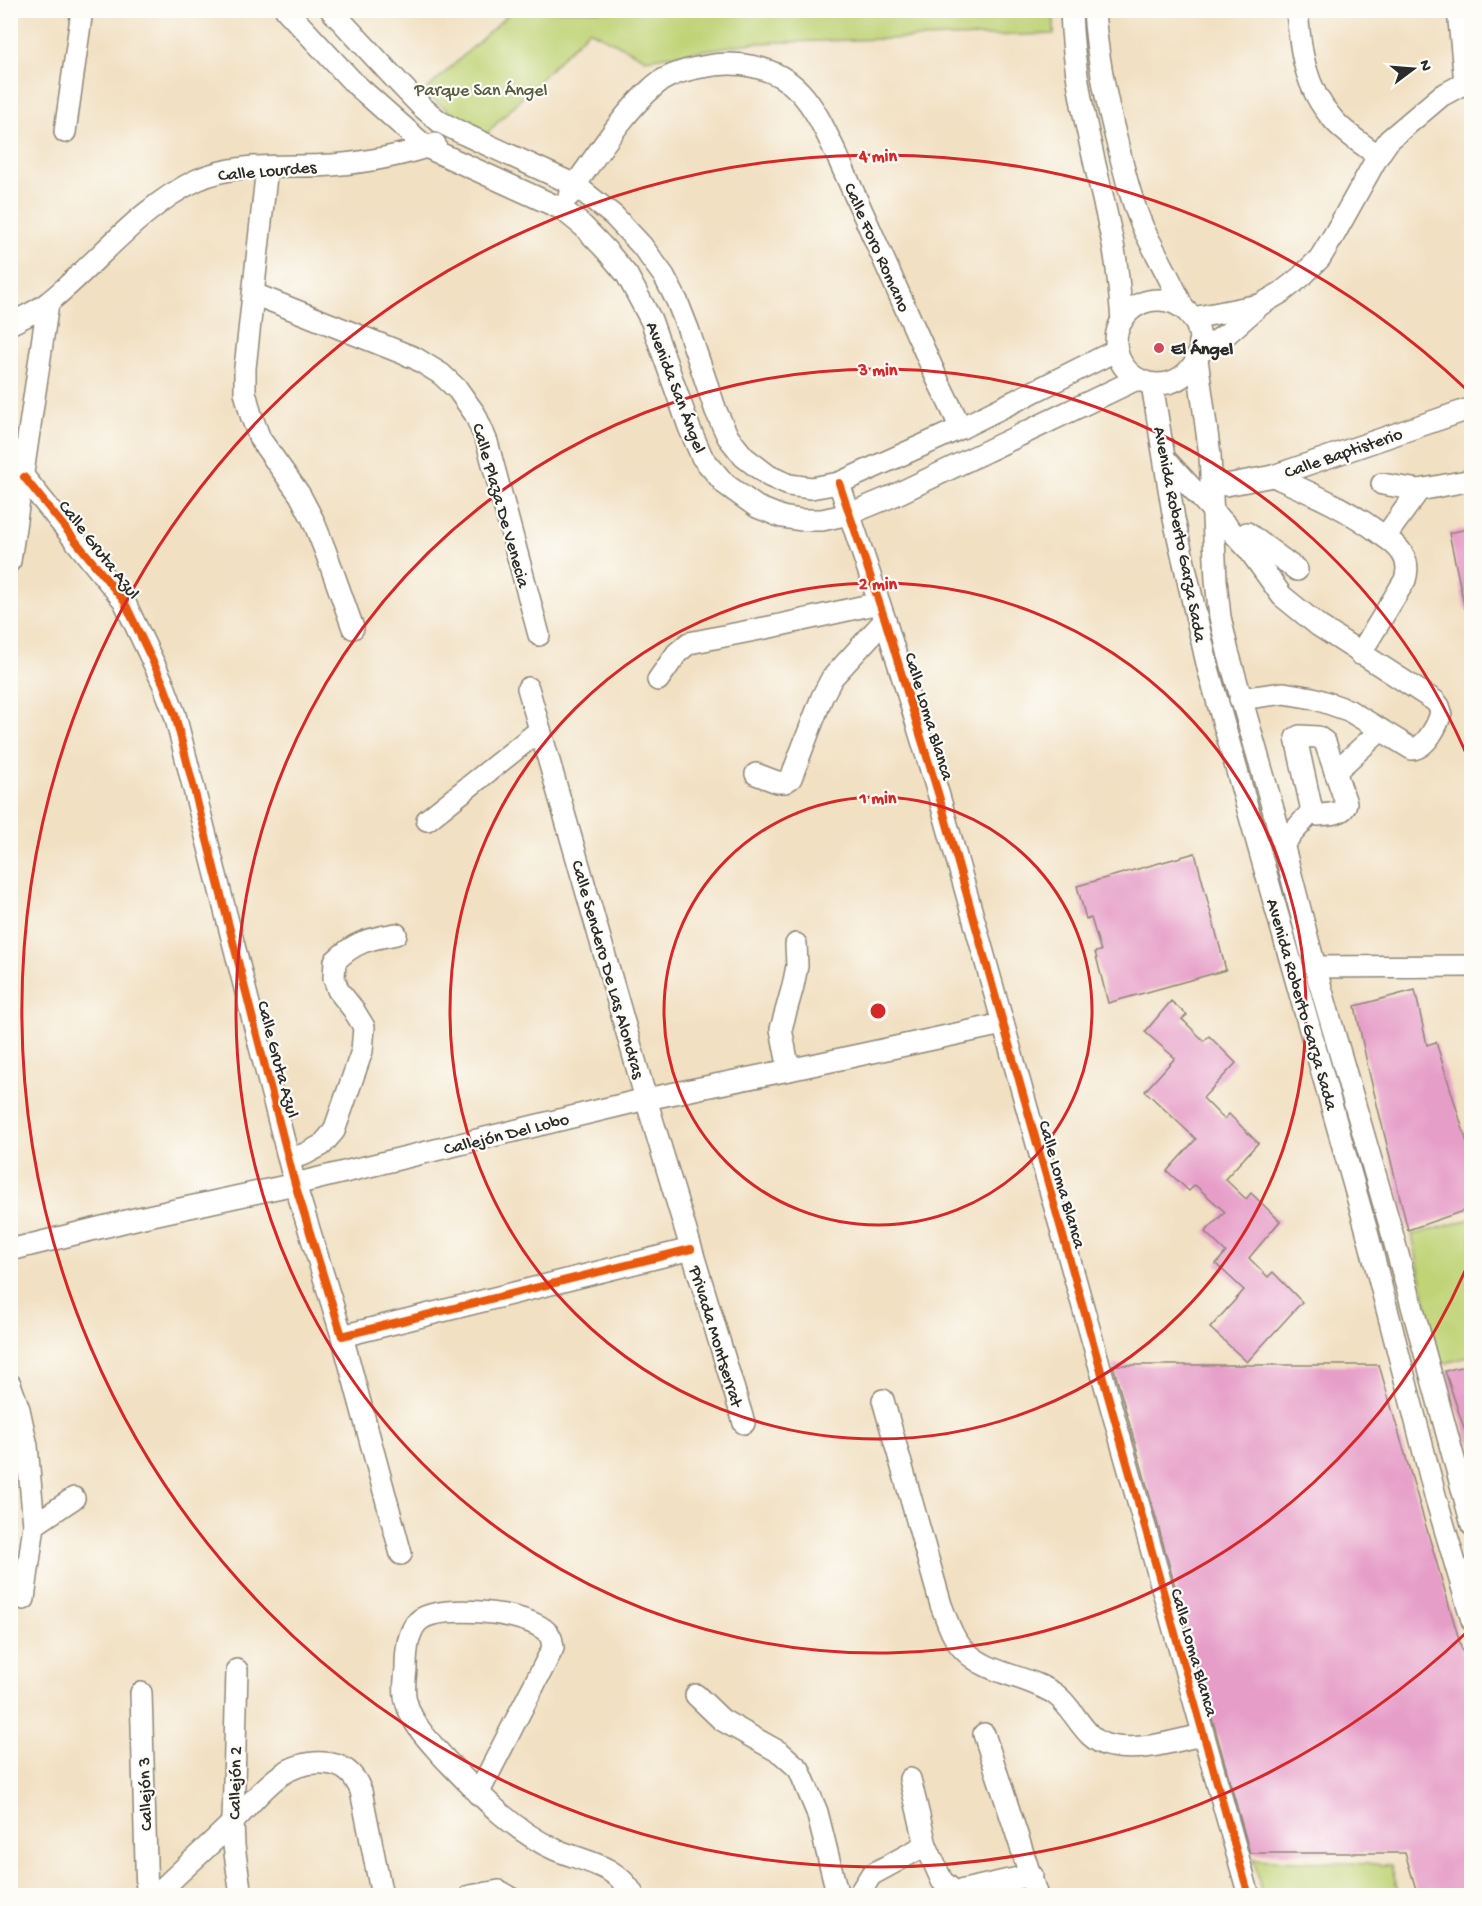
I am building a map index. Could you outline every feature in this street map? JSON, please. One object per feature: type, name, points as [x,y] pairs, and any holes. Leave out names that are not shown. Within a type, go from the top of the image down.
[{"type":"street","points":[[64,132],[82,10]]},
{"type":"street","name":"Avenida San Ángel","points":[[286,10],[353,82],[426,147],[562,209],[591,234],[627,275],[651,320],[689,428],[702,457],[725,484],[757,507],[782,518],[822,520],[849,514],[1145,382]]},
{"type":"street","name":"Avenida San Ángel","points":[[331,10],[422,107],[440,122],[575,185],[614,216],[642,246],[664,276],[677,301],[716,411],[728,437],[744,457],[769,476],[789,485],[811,488],[839,483],[961,428],[1117,350]]},
{"type":"street","points":[[1071,10],[1071,36],[1078,91],[1113,245],[1122,321]]},
{"type":"street","points":[[1094,10],[1103,88],[1130,193],[1144,230],[1200,335],[1198,356]]},
{"type":"street","points":[[1297,10],[1299,39],[1307,77],[1319,102],[1333,120],[1378,156]]},
{"type":"street","points":[[1260,305],[1188,313],[1171,302],[1156,300],[1143,303],[1131,310],[1118,330],[1117,350],[1121,362],[1128,371],[1145,382],[1163,384],[1174,382],[1191,368],[1198,356],[1260,305],[1282,292],[1302,276],[1320,258],[1389,140],[1441,96],[1468,82],[1458,10]]},
{"type":"street","name":"Calle Foro Romano","points":[[562,209],[575,185],[629,112],[653,86],[681,71],[716,64],[748,64],[776,73],[799,91],[818,116],[961,428]]},
{"type":"street","name":"Calle Lourdes","points":[[10,324],[48,303],[163,199],[197,180],[221,171],[333,165],[402,156],[464,134]]},
{"type":"street","points":[[267,167],[245,368],[245,392],[260,439],[300,495],[313,520],[353,628]]},
{"type":"street","name":"Calle Plaza De Venecia","points":[[254,294],[416,358],[441,374],[458,390],[475,414],[487,442],[539,634]]},
{"type":"street","points":[[10,561],[48,303]]},
{"type":"street","name":"Avenida Roberto Garza Sada","points":[[1198,356],[1210,455],[1220,617],[1240,699],[1283,844],[1315,967],[1463,1465],[1472,1525]]},
{"type":"street","name":"Avenida Roberto Garza Sada","points":[[1145,382],[1164,459],[1177,530],[1208,668],[1363,1216],[1430,1473],[1472,1620]]},
{"type":"street","name":"Calle Baptisterio","points":[[1212,497],[1226,485],[1273,476],[1472,408]]},
{"type":"street","points":[[1164,459],[1212,497],[1243,530],[1297,570]]},
{"type":"street","points":[[1273,476],[1360,518],[1402,551],[1407,563],[1405,580],[1360,654]]},
{"type":"street","name":"Calle Gruta Azul","points":[[24,477],[124,601],[163,683],[175,715],[295,1184],[342,1336],[401,1554]]},
{"type":"street","points":[[1382,484],[1419,490],[1472,480]]},
{"type":"street","name":"Calle Loma Blanca","points":[[839,483],[882,611],[939,796],[1248,1896]]},
{"type":"street","points":[[1385,537],[1419,490]]},
{"type":"street","points":[[1212,497],[1282,596],[1319,626],[1435,701],[1439,706],[1440,717],[1424,744],[1417,749],[1406,747],[1348,710],[1304,696],[1284,693],[1240,699]]},
{"type":"street","points":[[1195,607],[1213,635],[1225,684],[1240,699]]},
{"type":"street","points":[[658,680],[677,653],[689,643],[780,625],[882,611]]},
{"type":"street","points":[[756,774],[777,782],[785,782],[791,778],[822,697],[832,678],[882,611]]},
{"type":"street","name":"Calle Sendero De Las Alondras","points":[[528,688],[691,1249]]},
{"type":"street","points":[[1240,699],[1236,721],[1251,783],[1246,802]]},
{"type":"street","points":[[427,820],[540,730]]},
{"type":"street","points":[[1335,772],[1381,730]]},
{"type":"street","points":[[1297,737],[1318,737],[1325,742],[1335,772],[1346,803],[1345,808],[1318,816],[1312,811],[1297,737]]},
{"type":"street","points":[[1283,844],[1312,811]]},
{"type":"street","points":[[289,1159],[322,1145],[334,1131],[362,1051],[364,1027],[338,990],[334,978],[335,961],[348,948],[365,940],[396,934]]},
{"type":"street","points":[[789,1070],[781,1029],[794,986],[797,966],[796,944]]},
{"type":"street","points":[[1315,967],[1469,969]]},
{"type":"street","name":"Callejón Del Lobo","points":[[10,1250],[646,1099],[1003,1024]]},
{"type":"street","points":[[342,1336],[691,1249]]},
{"type":"street","name":"Privada Montserrat","points":[[691,1249],[744,1424]]},
{"type":"street","points":[[10,1384],[19,1409],[27,1446],[34,1525],[24,1599]]},
{"type":"street","points":[[883,1400],[941,1605],[950,1629],[963,1649],[978,1662],[1037,1684],[1056,1695],[1092,1736],[1110,1746],[1139,1748],[1202,1735]]},
{"type":"street","points":[[1430,1473],[1463,1465]]},
{"type":"street","points":[[34,1525],[74,1498]]},
{"type":"street","points":[[478,1794],[553,1648],[552,1638],[546,1629],[516,1617],[469,1611],[444,1611],[421,1619],[411,1631],[406,1659],[405,1699],[412,1718],[423,1735],[478,1794],[524,1832],[555,1849],[599,1864],[616,1874],[629,1886],[634,1896]]},
{"type":"street","name":"Callejón 2","points":[[237,1670],[233,1822],[241,1896]]},
{"type":"street","name":"Callejón 3","points":[[141,1693],[147,1896]]},
{"type":"street","points":[[696,1695],[722,1720],[781,1753],[799,1769],[817,1812],[838,1896]]},
{"type":"street","points":[[984,1734],[1037,1896]]},
{"type":"street","points":[[155,1896],[275,1779],[292,1767],[318,1762],[333,1763],[344,1767],[352,1774],[361,1791],[382,1896]]},
{"type":"street","points":[[910,1779],[926,1845],[942,1881],[956,1892],[1032,1875]]},
{"type":"street","points":[[858,1896],[871,1875],[926,1845]]},
{"type":"street","points":[[470,1896],[499,1891],[508,1896]]},
{"type":"green space","name":"Parque San Ángel","points":[[512,11],[1054,11],[1054,34],[752,43],[646,59],[589,30],[485,135],[423,93]]},
{"type":"green space","points":[[1471,1219],[1471,1356],[1439,1365],[1412,1235]]},
{"type":"green space","points":[[1254,1859],[1391,1865],[1399,1895],[1262,1895]]},
{"type":"building","points":[[1472,528],[1472,609],[1465,609],[1449,533]]},
{"type":"building","points":[[1195,853],[1226,970],[1108,1003],[1095,952],[1101,951],[1091,918],[1086,919],[1077,886]]},
{"type":"building","points":[[1415,990],[1427,1045],[1436,1042],[1472,1159],[1472,1208],[1408,1230],[1355,1006]]},
{"type":"building","points":[[1171,1001],[1187,1015],[1182,1019],[1204,1041],[1209,1036],[1236,1063],[1203,1098],[1224,1119],[1229,1114],[1258,1143],[1225,1179],[1246,1199],[1251,1193],[1280,1221],[1249,1258],[1268,1277],[1273,1272],[1302,1302],[1247,1362],[1210,1328],[1244,1290],[1216,1264],[1226,1252],[1205,1232],[1225,1212],[1195,1185],[1189,1191],[1167,1171],[1196,1139],[1145,1091],[1175,1058],[1145,1032]]},
{"type":"building","points":[[1472,1364],[1472,1442],[1469,1443],[1445,1371]]},
{"type":"building","points":[[1113,1365],[1379,1365],[1472,1684],[1472,1896],[1418,1896],[1405,1853],[1250,1853]]},
{"type":"cycle path","points":[[24,477],[124,601],[163,683],[175,715],[295,1184],[342,1336],[691,1249]]},
{"type":"cycle path","points":[[839,483],[885,620],[939,796],[1249,1896]]},
{"type":"place","name":"El Ángel","points":[[1159,348]]}]
